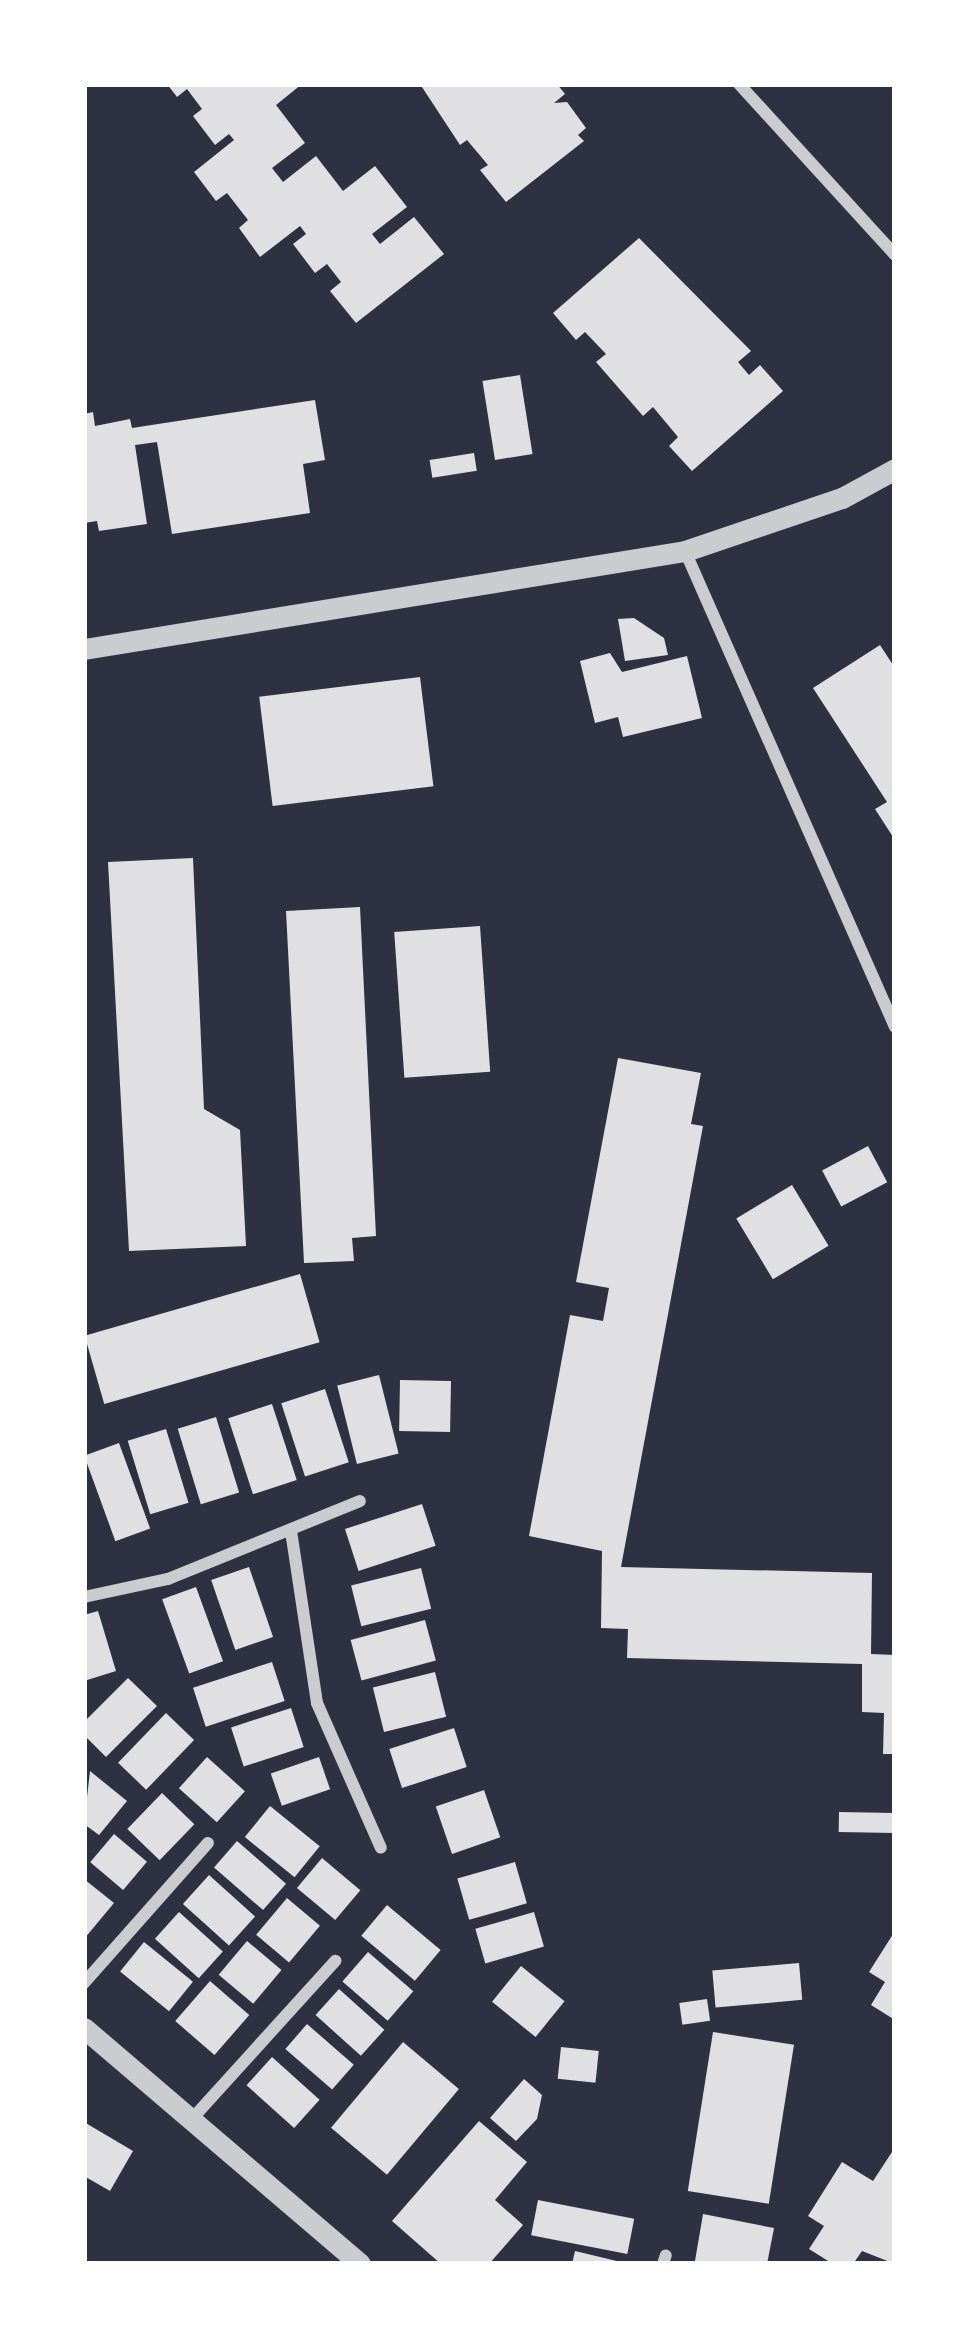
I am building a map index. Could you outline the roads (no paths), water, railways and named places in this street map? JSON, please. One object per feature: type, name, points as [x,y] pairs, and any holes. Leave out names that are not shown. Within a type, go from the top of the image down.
[{"type":"street","points":[[739,84],[895,255]]},
{"type":"street","points":[[84,649],[685,551],[842,498],[895,470]]},
{"type":"street","points":[[685,551],[895,1027]]},
{"type":"street","points":[[84,1597],[168,1579],[360,1501]]},
{"type":"street","points":[[291,1531],[317,1703],[381,1848]]},
{"type":"street","points":[[84,1983],[208,1843]]},
{"type":"street","points":[[191,2120],[335,1961]]},
{"type":"street","points":[[84,2028],[360,2264]]}]
